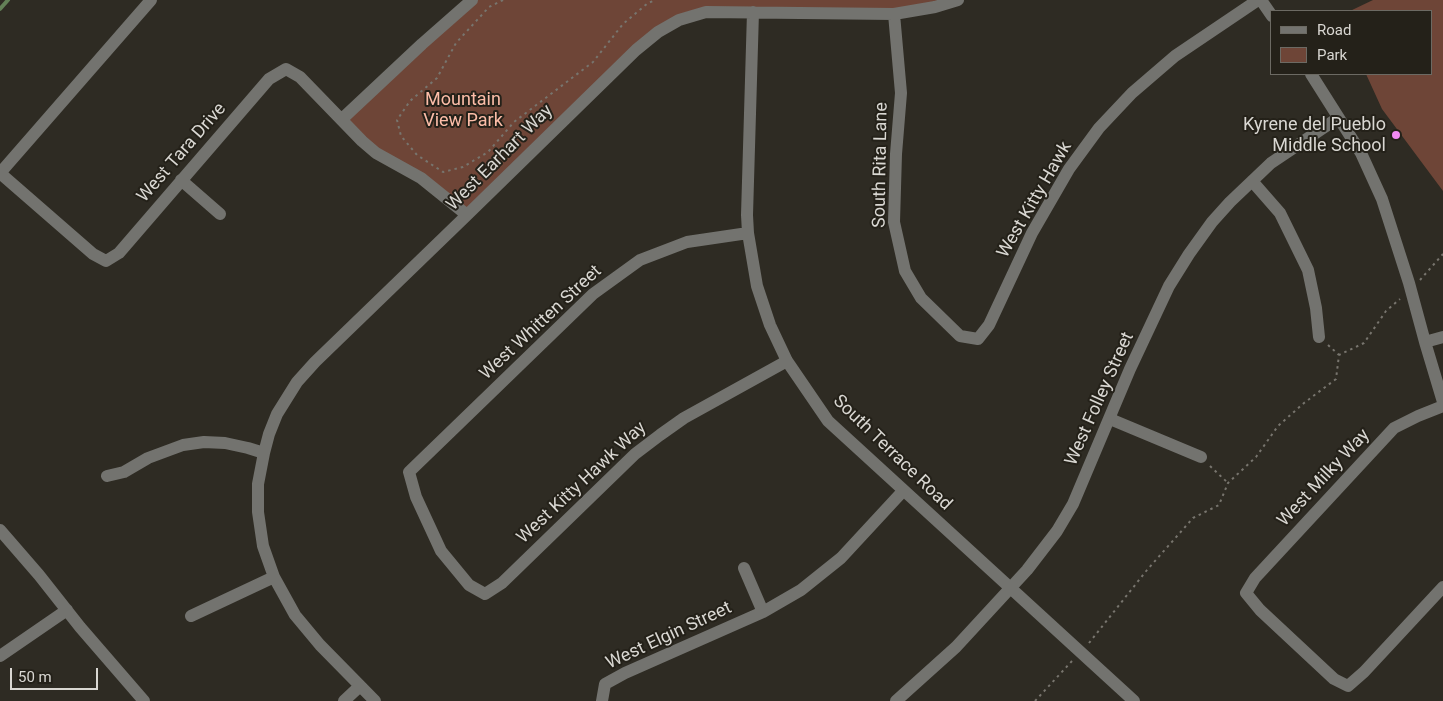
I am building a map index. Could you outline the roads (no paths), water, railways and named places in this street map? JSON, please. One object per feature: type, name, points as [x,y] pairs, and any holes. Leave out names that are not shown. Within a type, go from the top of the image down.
[{"type":"street","points":[[0,173],[151,0]]},
{"type":"street","points":[[467,215],[421,178],[376,153],[342,119],[472,0]]},
{"type":"street","name":"West Earhart Way","points":[[375,701],[320,645],[295,614],[274,577],[263,546],[258,512],[258,484],[264,453],[277,414],[297,382],[636,50],[658,32],[679,20],[706,12],[894,14],[935,7],[958,0]]},
{"type":"street","points":[[1259,0],[1270,14]]},
{"type":"street","name":"West Kitty Hawk","points":[[978,339],[989,325],[1032,233],[1069,169],[1099,128],[1132,93],[1175,56],[1259,0]]},
{"type":"street","name":"South Terrace Road","points":[[753,12],[748,232],[757,286],[770,325],[787,361],[828,421],[1134,701]]},
{"type":"street","name":"South Rita Lane","points":[[894,14],[901,93],[896,154],[894,222],[905,271],[922,298],[960,336],[978,339]]},
{"type":"street","name":"West Tara Drive","points":[[0,173],[93,254],[106,261],[119,253],[269,79],[286,69],[300,77],[342,119]]},
{"type":"street","points":[[1312,75],[1361,153],[1382,199],[1409,283],[1443,402]]},
{"type":"street","name":"West Folley Street","points":[[896,701],[956,646],[1027,570],[1057,531],[1072,504],[1130,369],[1169,286],[1212,222],[1271,163],[1338,118]]},
{"type":"street","points":[[181,180],[220,214]]},
{"type":"street","points":[[1252,181],[1280,213],[1308,270],[1316,308],[1319,337]]},
{"type":"street","name":"West Whitten Street","points":[[485,594],[469,586],[441,551],[416,497],[409,472],[593,294],[640,260],[687,242],[748,232]]},
{"type":"street","points":[[1425,342],[1443,337]]},
{"type":"street","name":"West Kitty Hawk Way","points":[[485,594],[502,583],[635,454],[684,418],[787,361]]},
{"type":"street","name":"West Milky Way","points":[[1443,406],[1394,428],[1255,578],[1246,593],[1260,610],[1334,680],[1348,686],[1364,672],[1443,587]]},
{"type":"street","points":[[1110,418],[1201,458]]},
{"type":"street","points":[[107,476],[124,472],[148,458],[183,445],[204,442],[225,443],[264,453]]},
{"type":"street","name":"West Elgin Street","points":[[602,701],[605,684],[763,612],[801,590],[842,558],[903,491]]},
{"type":"street","points":[[0,530],[144,701]]},
{"type":"street","points":[[744,568],[763,612]]},
{"type":"street","points":[[190,616],[274,577]]},
{"type":"street","points":[[0,656],[67,610]]},
{"type":"street","points":[[344,701],[360,686]]},
{"type":"waterway","points":[[0,9],[8,0]]},
{"type":"place","name":"Kyrene del Pueblo Middle School","points":[[1396,135]]},
{"type":"park label","name":"Mountain View Park","points":[[463,110]]}]
